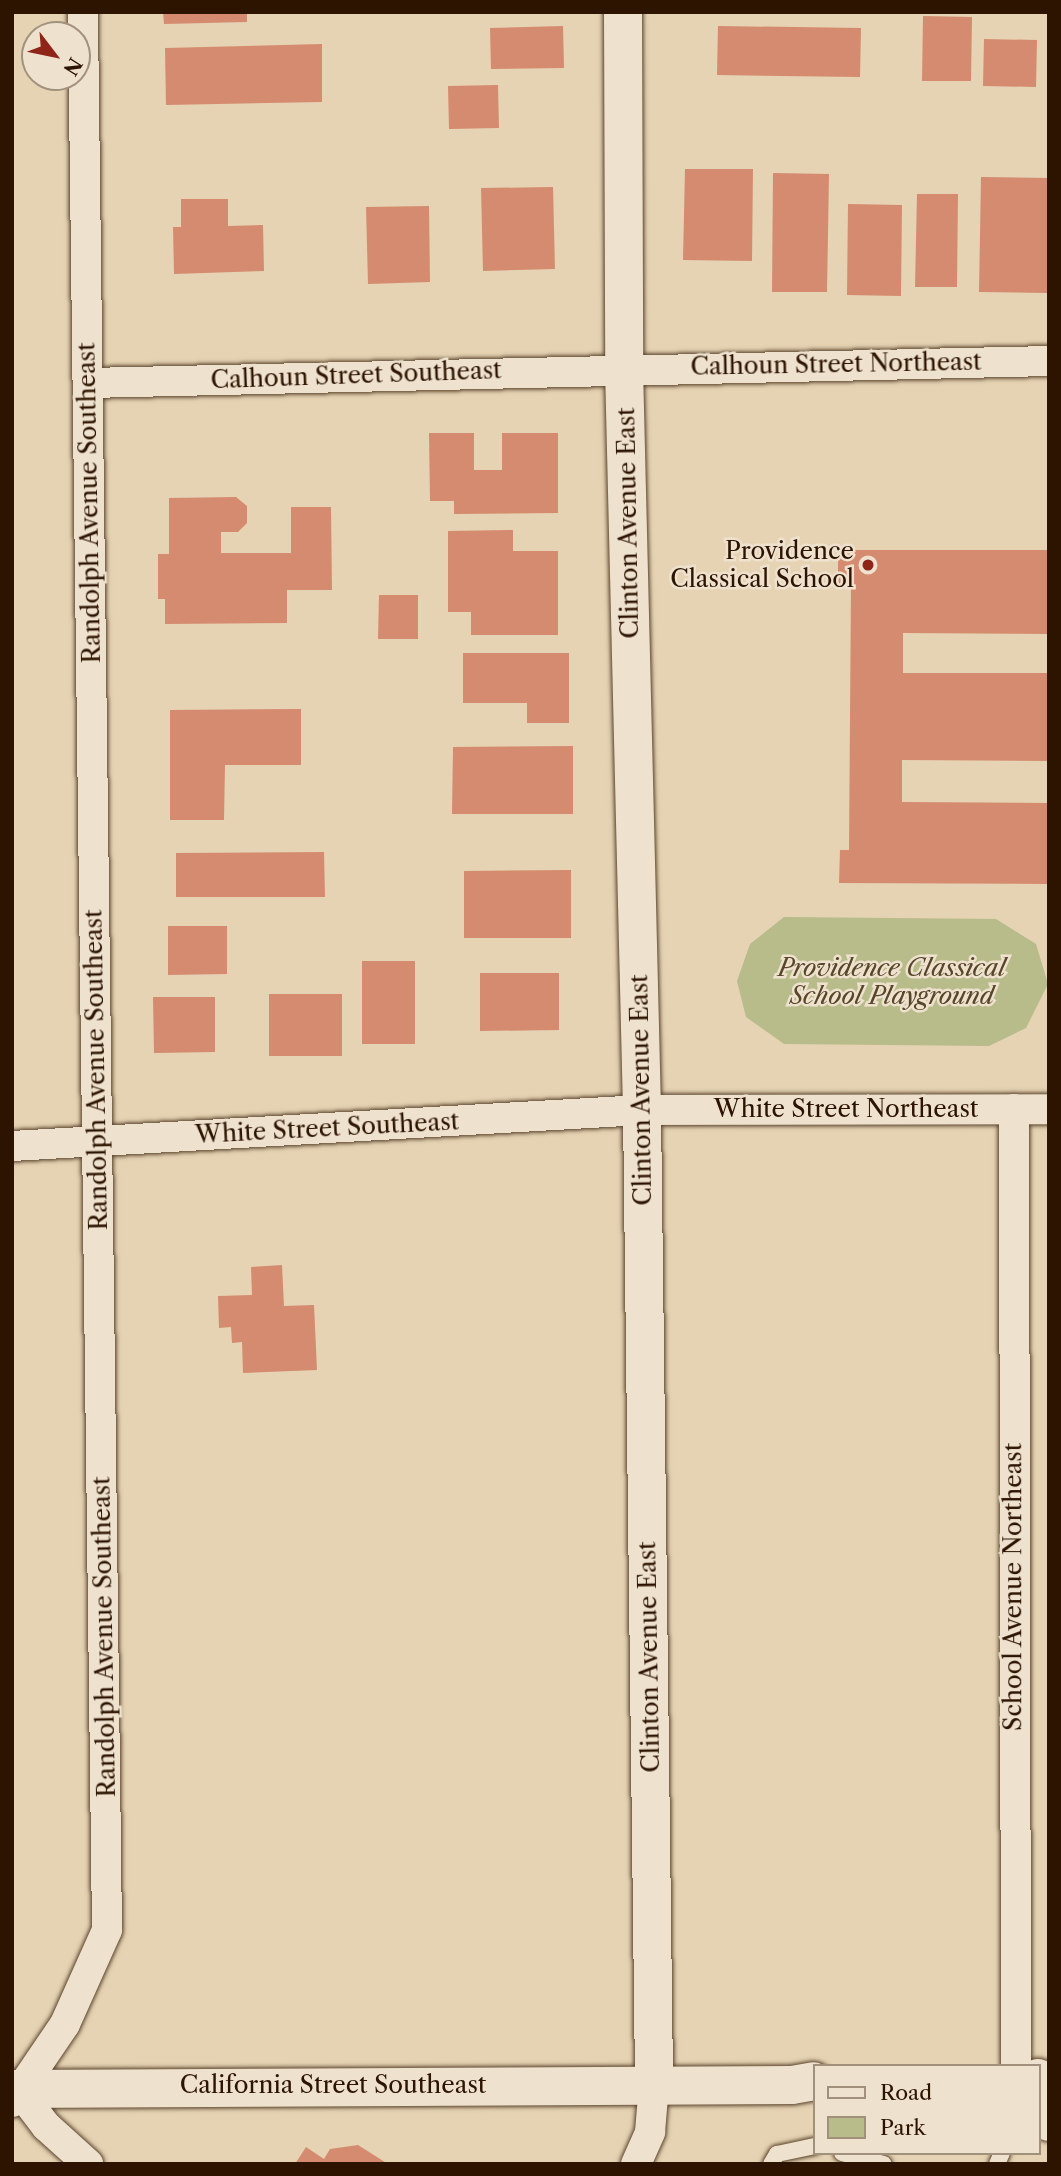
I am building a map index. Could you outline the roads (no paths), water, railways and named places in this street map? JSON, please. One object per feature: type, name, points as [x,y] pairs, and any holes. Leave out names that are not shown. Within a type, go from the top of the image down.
[{"type":"street","name":"Randolph Avenue Southeast","points":[[15,2094],[65,2024],[107,1930],[83,12]]},
{"type":"street","name":"Clinton Avenue East","points":[[622,12],[624,368],[642,1110],[654,2084],[650,2132],[636,2164]]},
{"type":"street","name":"Calhoun Street Northeast","points":[[624,368],[1049,361]]},
{"type":"street","name":"Calhoun Street Southeast","points":[[88,383],[624,368]]},
{"type":"street","name":"School Avenue Northeast","points":[[1014,1109],[1016,2064]]},
{"type":"street","name":"White Street Northeast","points":[[642,1110],[1049,1109]]},
{"type":"street","name":"White Street Southeast","points":[[12,1146],[642,1110]]},
{"type":"street","name":"California Street Southeast","points":[[15,2094],[97,2087],[654,2084],[807,2086]]},
{"type":"street","points":[[15,2094],[88,2164]]},
{"type":"lane","points":[[771,2164],[776,2154],[813,2146]]},
{"type":"lane","points":[[850,2155],[884,2164]]},
{"type":"place","name":"Providence Classical School","points":[[868,565]]},
{"type":"park label","name":"Providence Classical School Playground","points":[[892,982]]}]
